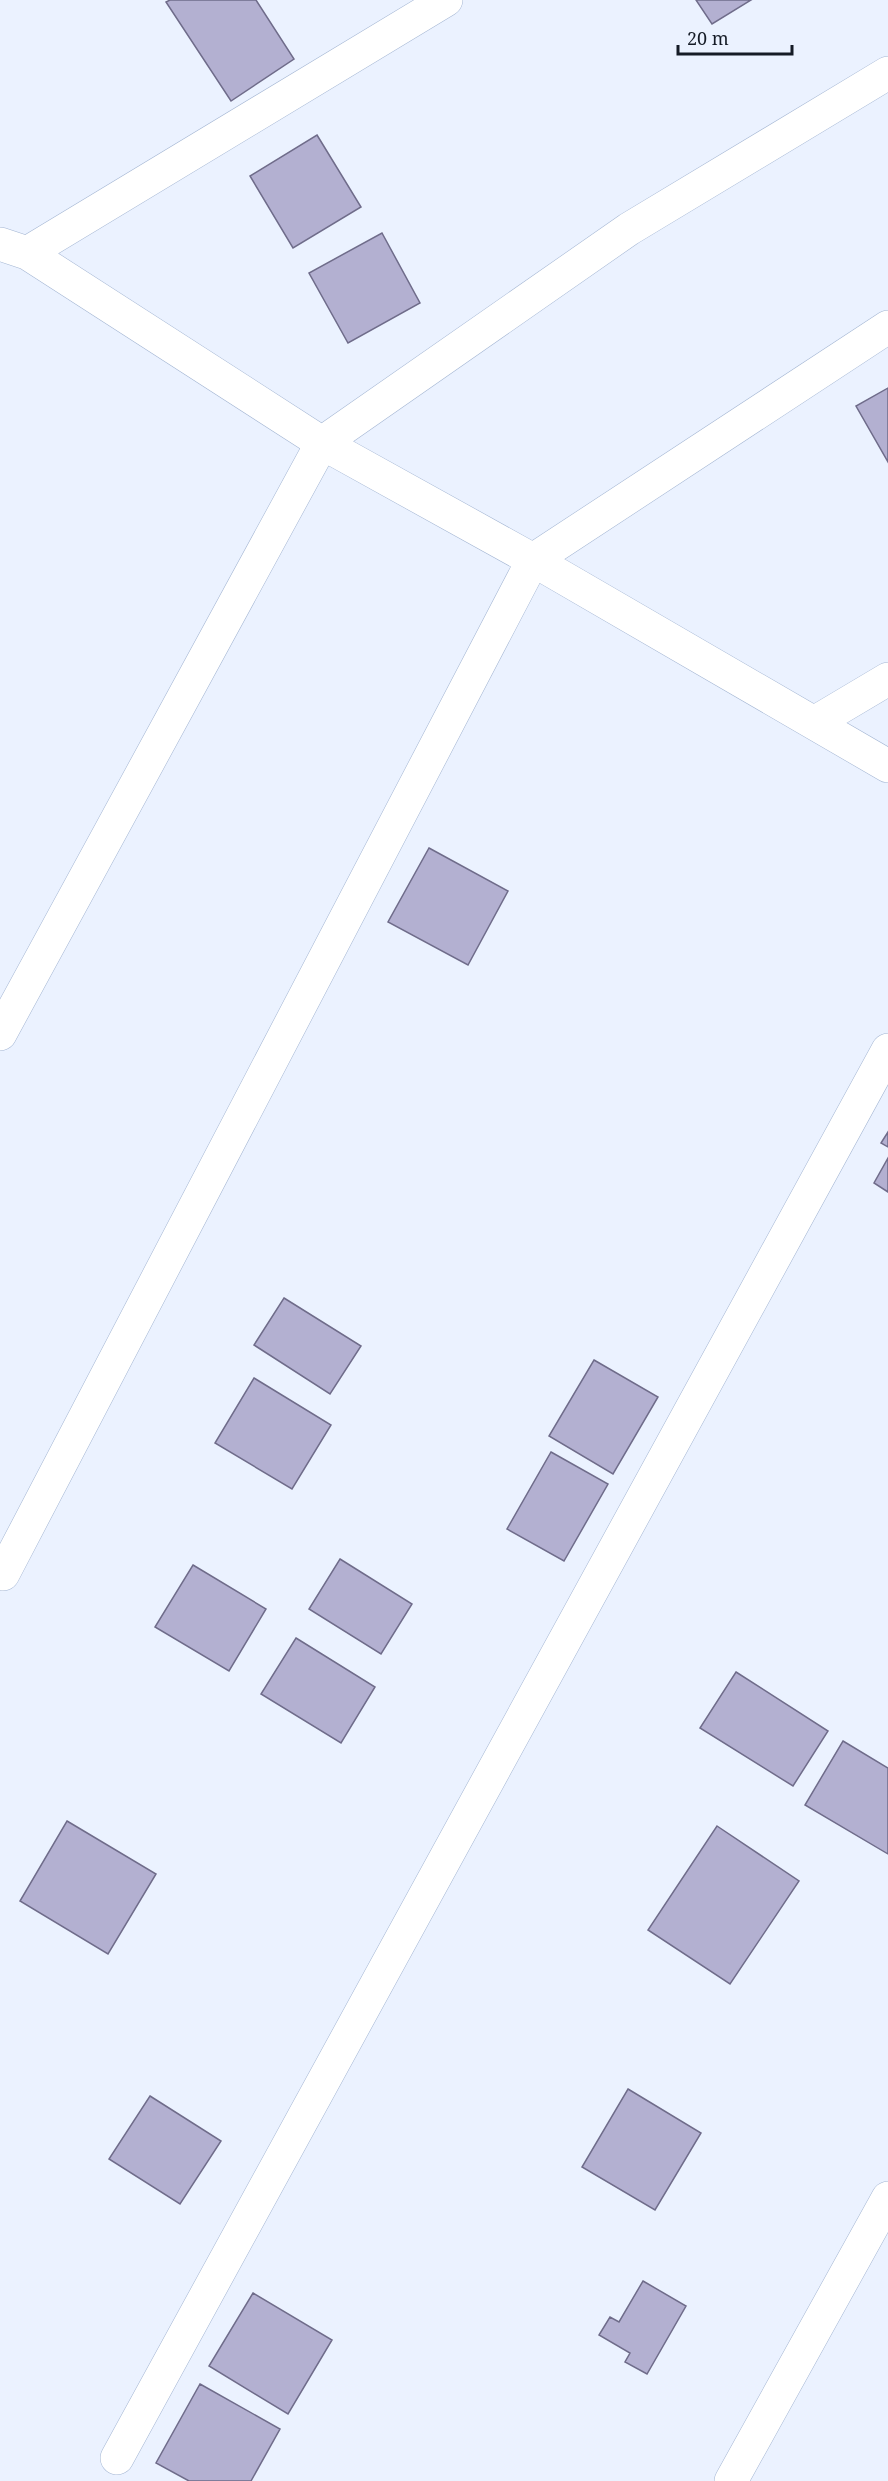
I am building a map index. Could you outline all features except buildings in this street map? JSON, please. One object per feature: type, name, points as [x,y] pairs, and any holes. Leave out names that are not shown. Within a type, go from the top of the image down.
[{"type":"street","points":[[446,0],[13,249],[322,443],[533,560],[888,766]]},
{"type":"street","points":[[0,1034],[322,443],[629,229],[888,73]]},
{"type":"street","points":[[3,1574],[533,560],[888,327]]},
{"type":"street","points":[[814,723],[888,679]]},
{"type":"street","points":[[117,2458],[888,1050]]},
{"type":"street","points":[[731,2481],[888,2198]]}]
